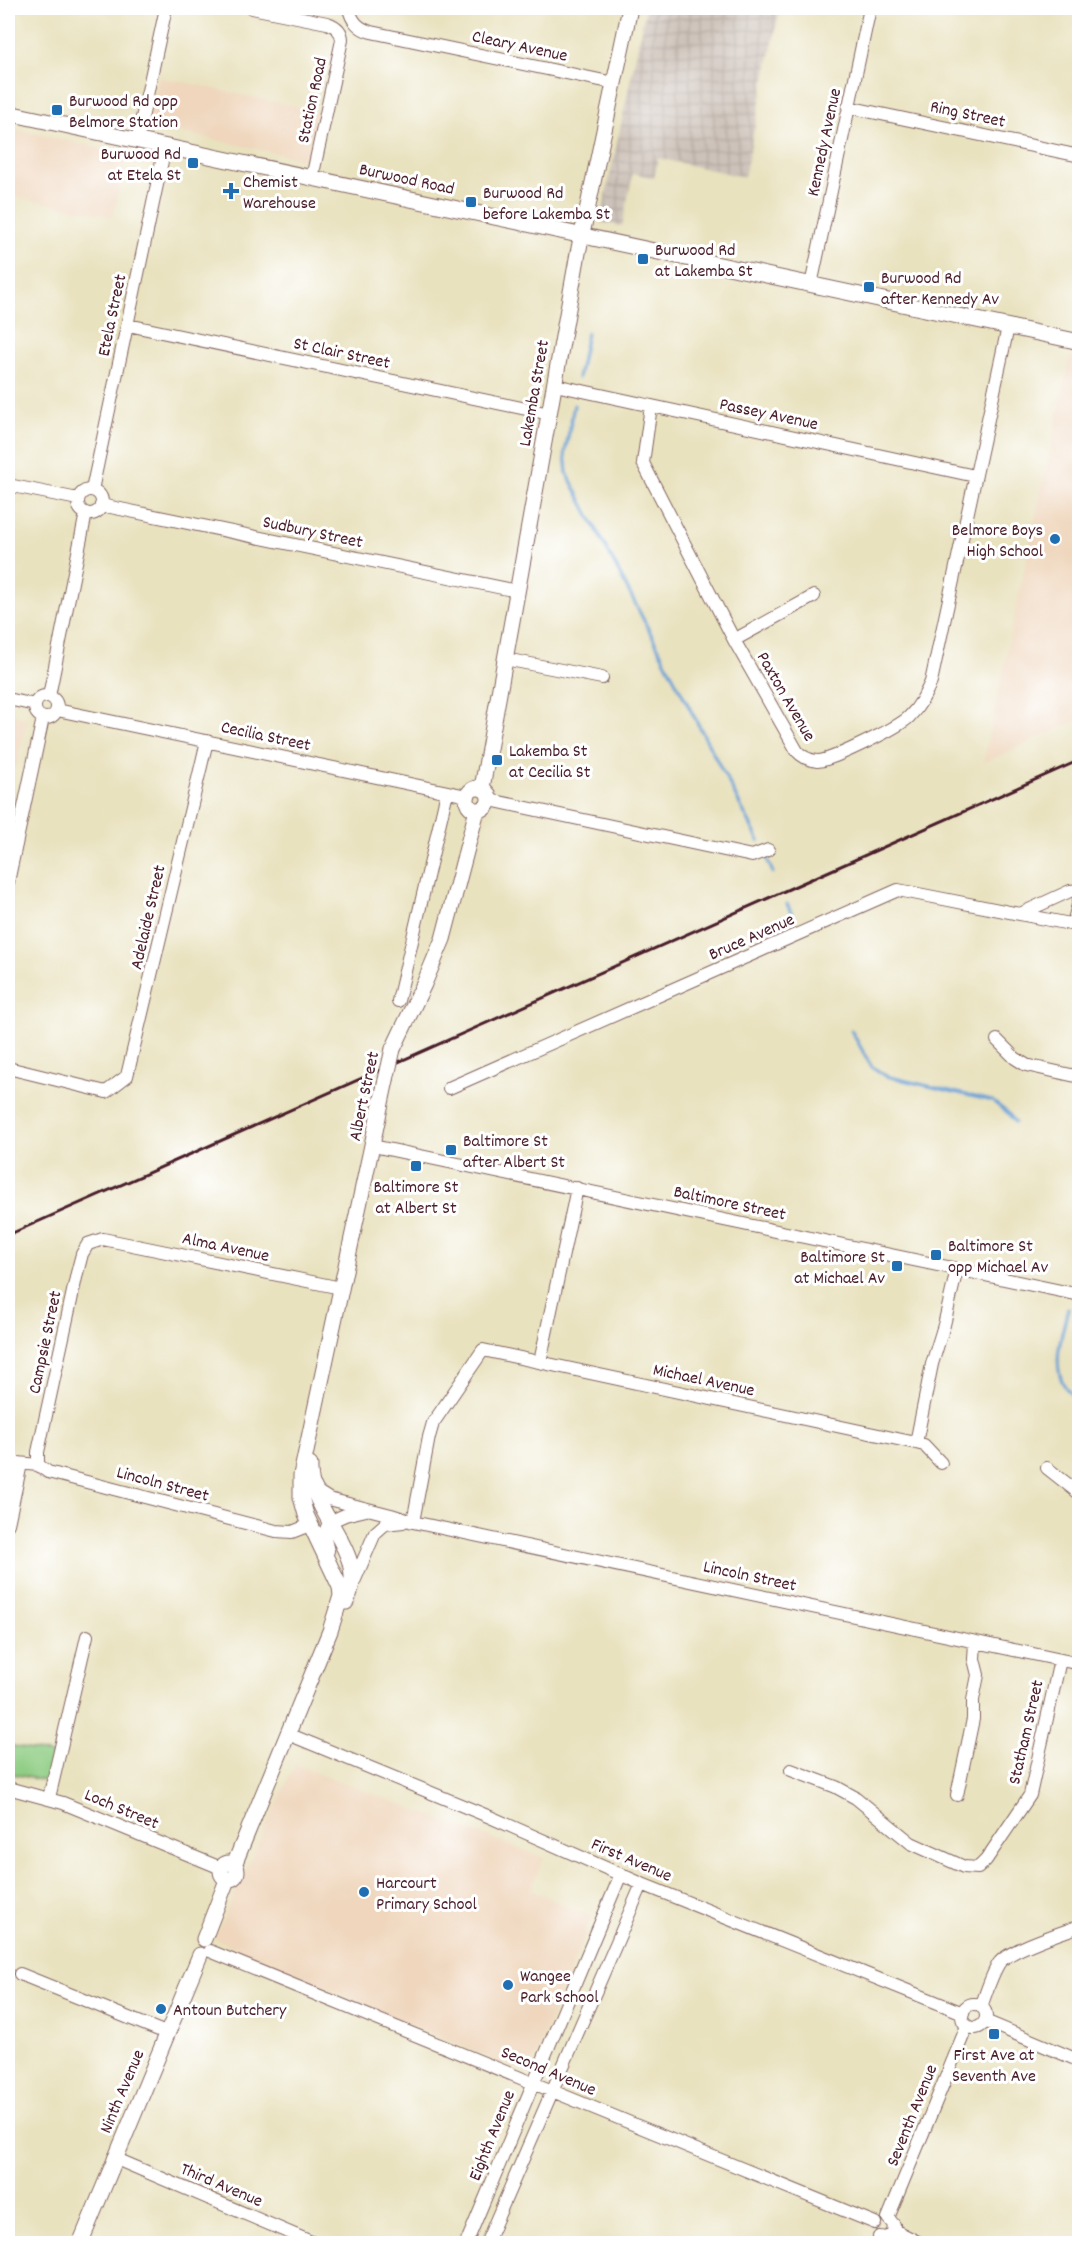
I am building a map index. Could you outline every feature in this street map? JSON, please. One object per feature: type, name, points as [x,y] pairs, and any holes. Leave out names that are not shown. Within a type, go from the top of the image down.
[{"type":"main road","name":"Lakemba Street","points":[[486,794],[505,659],[582,236],[630,8]]},
{"type":"main road","name":"Burwood Road","points":[[8,113],[1080,342]]},
{"type":"main road","points":[[471,790],[486,794],[486,807],[477,810],[468,804],[467,796],[471,790]]},
{"type":"main road","name":"Albert Street","points":[[330,1631],[341,1596],[340,1587],[310,1525],[302,1497],[301,1475],[393,1049],[424,984],[442,939],[477,810]]},
{"type":"main road","name":"Albert Street","points":[[318,1400],[310,1474],[313,1492],[348,1557],[351,1583],[349,1597],[330,1631]]},
{"type":"main road","name":"Ninth Avenue","points":[[80,2244],[166,2033],[205,1948],[228,1871],[330,1631]]},
{"type":"street","points":[[137,141],[166,8]]},
{"type":"street","name":"Station Road","points":[[252,8],[327,23],[339,30],[342,40],[312,178]]},
{"type":"street","name":"Kennedy Avenue","points":[[811,285],[870,8]]},
{"type":"street","name":"Cleary Avenue","points":[[351,14],[363,29],[371,33],[614,83]]},
{"type":"street","name":"Ring Street","points":[[848,107],[1080,156]]},
{"type":"street","name":"Etela Street","points":[[92,490],[165,147]]},
{"type":"street","name":"St Clair Street","points":[[128,325],[550,414]]},
{"type":"street","name":"Paxton Avenue","points":[[651,406],[643,463],[734,640],[802,757],[819,762],[888,732],[907,719],[921,704],[931,682],[1008,327]]},
{"type":"street","name":"Passey Avenue","points":[[555,385],[975,476]]},
{"type":"street","points":[[8,485],[78,500]]},
{"type":"street","points":[[92,490],[101,498],[101,506],[94,513],[86,513],[81,509],[78,500],[85,491],[92,490]]},
{"type":"street","name":"Sudbury Street","points":[[101,506],[517,591]]},
{"type":"street","points":[[49,696],[86,513]]},
{"type":"street","points":[[734,640],[814,596]]},
{"type":"street","points":[[505,659],[602,678]]},
{"type":"street","points":[[41,696],[49,696],[55,699],[57,710],[53,716],[43,718],[37,714],[35,705],[41,696]]},
{"type":"street","points":[[8,699],[35,705]]},
{"type":"street","name":"Cecilia Street","points":[[57,710],[467,796]]},
{"type":"street","points":[[8,882],[43,718]]},
{"type":"street","name":"Adelaide Street","points":[[8,1068],[106,1092],[127,1077],[207,741]]},
{"type":"street","points":[[398,1001],[447,792]]},
{"type":"street","points":[[486,794],[752,856],[768,850]]},
{"type":"street","name":"Bruce Avenue","points":[[449,1088],[898,890],[1076,925]]},
{"type":"street","points":[[1020,914],[1070,891],[1080,890]]},
{"type":"street","points":[[1076,925],[1080,897]]},
{"type":"street","points":[[997,1040],[1015,1058],[1026,1065],[1080,1077]]},
{"type":"street","name":"Baltimore Street","points":[[373,1146],[1080,1295]]},
{"type":"street","points":[[540,1362],[577,1188]]},
{"type":"street","name":"Alma Avenue","points":[[103,1239],[341,1288]]},
{"type":"street","name":"Campsie Street","points":[[38,1465],[38,1452],[82,1254],[88,1244],[103,1239]]},
{"type":"street","points":[[916,1443],[932,1364],[957,1269]]},
{"type":"street","name":"Michael Avenue","points":[[413,1522],[429,1437],[434,1423],[483,1350],[916,1443],[924,1445],[941,1463]]},
{"type":"street","name":"Lincoln Street","points":[[8,1462],[38,1465],[48,1472],[276,1532],[292,1532],[310,1525]]},
{"type":"street","points":[[8,1524],[21,1464]]},
{"type":"street","points":[[1047,1468],[1080,1494]]},
{"type":"street","name":"Lincoln Street","points":[[310,1474],[318,1492],[324,1497],[335,1502],[413,1522],[1080,1664]]},
{"type":"street","points":[[333,1569],[324,1534],[329,1521],[369,1509]]},
{"type":"street","name":"Lincoln Street","points":[[349,1597],[372,1540],[380,1528],[390,1522],[413,1522]]},
{"type":"street","points":[[49,1798],[87,1636]]},
{"type":"street","points":[[957,1795],[973,1719],[973,1700],[978,1676],[974,1659],[975,1642]]},
{"type":"street","name":"Statham Street","points":[[791,1770],[836,1787],[856,1798],[911,1843],[967,1868],[978,1868],[986,1860],[1030,1795],[1060,1660]]},
{"type":"street","name":"First Avenue","points":[[288,1734],[490,1817],[642,1884],[963,2013]]},
{"type":"street","name":"Loch Street","points":[[8,1788],[49,1798],[228,1871]]},
{"type":"street","name":"Eighth Avenue","points":[[466,2244],[621,1874]]},
{"type":"street","name":"Eighth Avenue","points":[[486,2244],[642,1884]]},
{"type":"street","points":[[981,2007],[995,1971],[1003,1959],[1080,1926]]},
{"type":"street","name":"Second Avenue","points":[[205,1948],[875,2223]]},
{"type":"street","points":[[20,1974],[166,2033]]},
{"type":"street","points":[[970,2005],[981,2007],[985,2013],[985,2021],[977,2028],[967,2026],[963,2020],[963,2013],[970,2005]]},
{"type":"street","points":[[985,2021],[1080,2061]]},
{"type":"street","name":"Seventh Avenue","points":[[888,2218],[967,2026]]},
{"type":"street","name":"Third Avenue","points":[[114,2158],[316,2244]]},
{"type":"street","points":[[880,2218],[888,2218],[893,2223],[894,2230],[890,2237],[878,2240],[874,2230],[875,2223],[880,2218]]},
{"type":"street","points":[[894,2230],[922,2244]]},
{"type":"shaded area","points":[[646,8],[780,8],[744,177],[658,158],[654,178],[633,173],[622,226],[600,222]]},
{"type":"shaded area","points":[[159,77],[318,111],[307,160],[148,125]]},
{"type":"shaded area","points":[[17,130],[127,154],[113,217],[8,195],[8,146]]},
{"type":"shaded area","name":"Belmore Boys High School","points":[[1070,356],[1080,358],[1079,720],[983,763]]},
{"type":"shaded area","points":[[8,714],[27,719],[16,768],[8,766]]},
{"type":"shaded area","name":"Harcourt Primary School","points":[[295,1765],[544,1858],[530,1890],[592,1917],[529,2073],[429,2033],[214,1938]]},
{"type":"green space","points":[[8,1745],[56,1755],[50,1782],[8,1773]]},
{"type":"waterway","points":[[578,378],[587,333]]},
{"type":"waterway","points":[[574,405],[565,453],[567,473],[759,841]]},
{"type":"waterway","points":[[766,856],[773,873]]},
{"type":"waterway","points":[[787,904],[794,919]]},
{"type":"waterway","points":[[851,1030],[871,1066],[886,1076],[992,1101],[1008,1113],[1015,1122]]},
{"type":"waterway","points":[[1068,1308],[1059,1347],[1058,1367],[1064,1385],[1080,1403]]},
{"type":"railway","points":[[8,1235],[1080,760]]},
{"type":"place","name":"Burwood Rd opp Belmore Station","points":[[57,110]]},
{"type":"place","name":"Burwood Rd at Etela St","points":[[193,163]]},
{"type":"place","name":"Chemist Warehouse","points":[[231,191]]},
{"type":"place","name":"Burwood Rd before Lakemba St","points":[[471,202]]},
{"type":"place","name":"Burwood Rd at Lakemba St","points":[[643,259]]},
{"type":"place","name":"Burwood Rd after Kennedy Av","points":[[869,287]]},
{"type":"place","name":"Belmore Boys High School","points":[[1055,539]]},
{"type":"place","name":"Lakemba St at Cecilia St","points":[[497,760]]},
{"type":"place","name":"Baltimore St after Albert St","points":[[451,1150]]},
{"type":"place","name":"Baltimore St at Albert St","points":[[416,1166]]},
{"type":"place","name":"Baltimore St opp Michael Av","points":[[936,1255]]},
{"type":"place","name":"Baltimore St at Michael Av","points":[[897,1266]]},
{"type":"place","name":"Harcourt Primary School","points":[[364,1892]]},
{"type":"place","name":"Wangee Park School","points":[[508,1985]]},
{"type":"place","name":"Antoun Butchery","points":[[161,2009]]},
{"type":"place","name":"First Ave at Seventh Ave","points":[[994,2034]]}]
